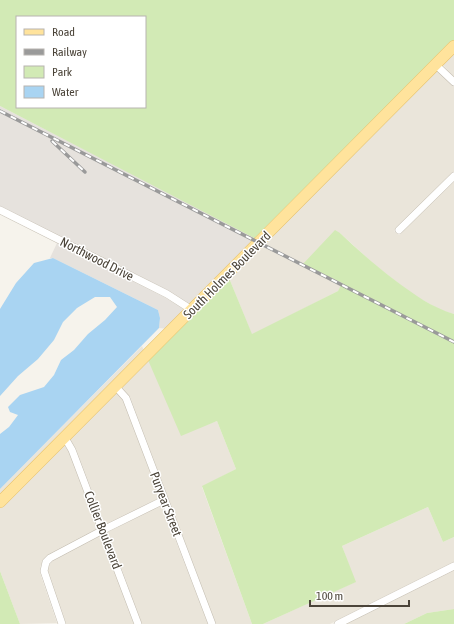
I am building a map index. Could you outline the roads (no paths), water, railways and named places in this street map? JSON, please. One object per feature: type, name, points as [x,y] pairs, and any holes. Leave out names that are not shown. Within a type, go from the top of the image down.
[{"type":"main road","name":"South Holmes Boulevard","points":[[0,502],[454,46]]},
{"type":"street","points":[[436,65],[454,82]]},
{"type":"street","points":[[399,230],[454,176]]},
{"type":"street","name":"Northwood Drive","points":[[0,210],[166,294],[192,310]]},
{"type":"street","name":"Puryear Street","points":[[116,386],[126,398],[212,624]]},
{"type":"street","name":"Collier Boulevard","points":[[65,438],[72,450],[138,624]]},
{"type":"street","points":[[62,624],[44,571],[46,562],[103,530],[164,500]]},
{"type":"street","points":[[338,624],[454,566]]},
{"type":"water","points":[[53,258],[158,310],[160,318],[159,328],[0,489],[0,434],[9,427],[18,415],[10,412],[8,407],[20,395],[44,387],[54,375],[61,360],[74,350],[88,334],[105,320],[117,307],[110,297],[95,297],[77,308],[63,322],[54,340],[38,359],[18,376],[0,396],[0,309],[16,283],[34,263]]},
{"type":"railway","points":[[0,111],[454,342]]},
{"type":"railway","points":[[52,141],[85,172]]}]
